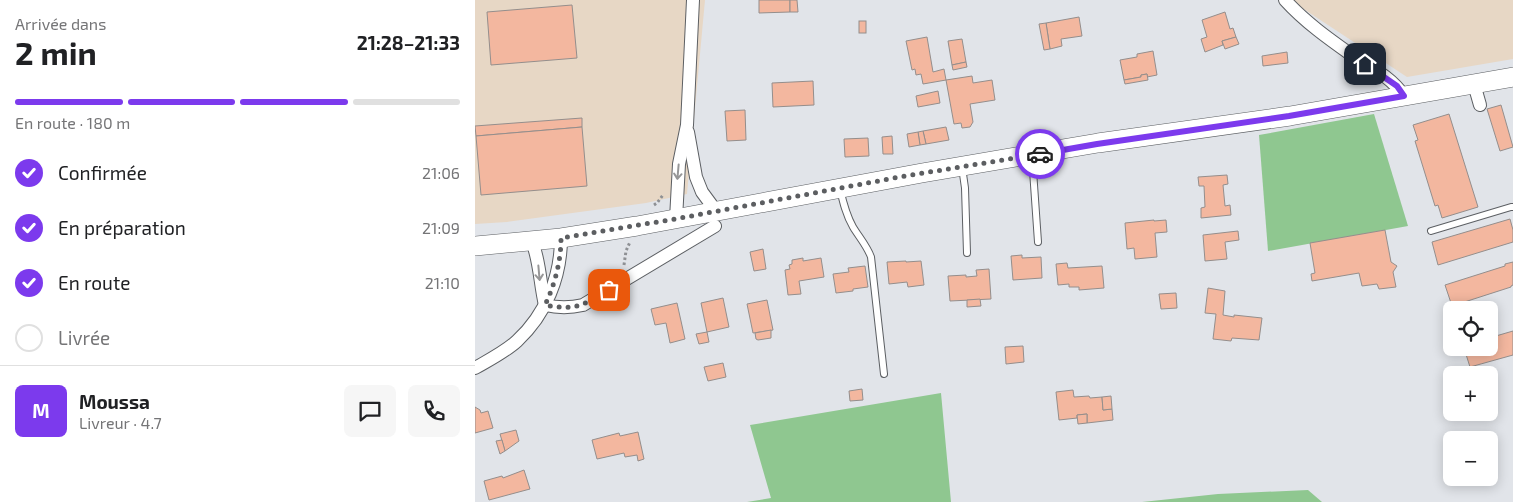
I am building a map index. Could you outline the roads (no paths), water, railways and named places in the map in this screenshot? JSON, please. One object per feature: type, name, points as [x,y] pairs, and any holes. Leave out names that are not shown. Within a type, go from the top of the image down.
[{"type":"main road","points":[[475,246],[561,238],[675,219],[715,218],[840,187],[1097,144],[1289,116],[1513,77]]},
{"type":"street","points":[[675,219],[679,164],[687,125],[693,0]]},
{"type":"street","points":[[1285,0],[1301,18],[1342,48],[1386,76],[1404,96]]},
{"type":"street","points":[[1474,84],[1480,105]]},
{"type":"street","points":[[545,305],[572,308],[583,305],[623,282],[715,218],[696,177],[687,125]]},
{"type":"street","points":[[475,368],[516,342],[537,319],[553,288],[561,250],[561,238]]},
{"type":"street","points":[[533,241],[545,305]]},
{"type":"lane","points":[[1032,156],[1038,242]]},
{"type":"lane","points":[[962,166],[965,188],[967,253]]},
{"type":"lane","points":[[840,187],[845,211],[868,248],[871,257],[884,374]]},
{"type":"lane","points":[[1431,231],[1511,206],[1513,207]]}]
